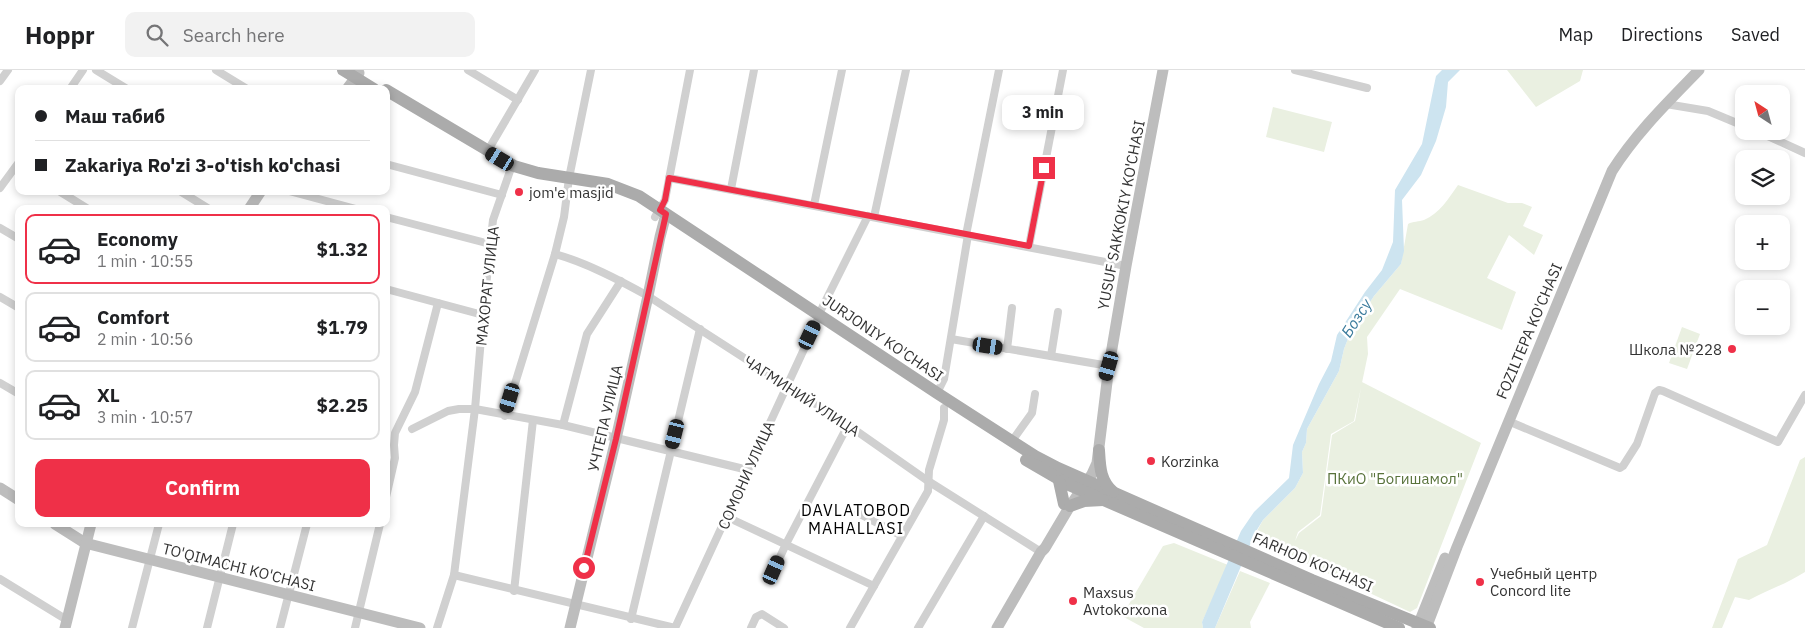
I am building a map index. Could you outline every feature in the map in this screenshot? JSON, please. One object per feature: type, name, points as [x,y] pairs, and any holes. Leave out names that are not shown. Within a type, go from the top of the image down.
[{"type":"main road","points":[[343,70],[357,73],[378,85]]},
{"type":"main road","name":"YUSUF SAKKOKIY KO'CHASI","points":[[997,628],[1041,552],[1043,541],[1097,463],[1109,366],[1163,70]]},
{"type":"main road","name":"FOZILTEPA KO'CHASI","points":[[1423,627],[1612,171],[1664,102],[1691,70]]},
{"type":"main road","name":"FOZILTEPA KO'CHASI","points":[[1423,627],[1571,252],[1607,170],[1626,142],[1664,102],[1699,70]]},
{"type":"main road","points":[[350,85],[357,73]]},
{"type":"main road","points":[[357,73],[370,85]]},
{"type":"main road","points":[[390,92],[486,153]]},
{"type":"main road","points":[[390,98],[486,153]]},
{"type":"main road","name":"JURJONIY KO'CHASI","points":[[486,153],[512,169],[538,173],[568,181],[614,185],[639,196],[661,216],[1082,485],[1181,528]]},
{"type":"main road","name":"УЧТЕПА УЛИЦА","points":[[570,628],[616,439],[648,296],[661,216]]},
{"type":"main road","name":"JURJONIY KO'CHASI","points":[[818,318],[944,408],[1059,481],[1082,485]]},
{"type":"main road","name":"YUSUF SAKKOKIY KO'CHASI","points":[[1082,485],[1091,459],[1100,398],[1109,366]]},
{"type":"main road","points":[[1059,481],[1067,505],[1110,497],[1101,469],[1099,450]]},
{"type":"main road","points":[[0,488],[15,497]]},
{"type":"main road","name":"TO'QIMACHI KO'CHASI","points":[[61,527],[86,543],[420,628]]},
{"type":"main road","points":[[66,624],[90,527]]},
{"type":"main road","name":"FARHOD KO'CHASI","points":[[1181,528],[1310,585],[1400,628]]},
{"type":"main road","name":"FARHOD KO'CHASI","points":[[1310,585],[1423,627]]},
{"type":"street","points":[[73,85],[83,70]]},
{"type":"street","points":[[96,70],[121,85]]},
{"type":"street","points":[[216,70],[240,85]]},
{"type":"street","points":[[468,70],[518,100]]},
{"type":"street","points":[[486,153],[535,70]]},
{"type":"street","points":[[505,416],[555,254],[564,217],[568,181],[591,70]]},
{"type":"street","points":[[661,216],[690,70]]},
{"type":"street","points":[[731,189],[754,70]]},
{"type":"street","points":[[814,205],[842,70]]},
{"type":"street","name":"СОМОНИ УЛИЦА","points":[[675,628],[786,385],[818,318],[871,217],[906,70]]},
{"type":"street","points":[[937,393],[944,379],[967,235],[999,70]]},
{"type":"street","points":[[1029,246],[1064,70]]},
{"type":"street","points":[[1295,70],[1367,88]]},
{"type":"street","points":[[1664,102],[1708,111],[1735,122]]},
{"type":"street","points":[[1776,140],[1805,153]]},
{"type":"street","points":[[390,165],[502,195]]},
{"type":"street","points":[[0,188],[15,169]]},
{"type":"street","name":"МАХОРАТ УЛИЦА","points":[[437,628],[454,575],[475,410],[490,244],[494,220],[512,169]]},
{"type":"street","points":[[669,178],[1126,266]]},
{"type":"street","points":[[65,195],[82,205]]},
{"type":"street","points":[[186,195],[203,205]]},
{"type":"street","points":[[304,195],[341,205]]},
{"type":"street","points":[[390,217],[490,244]]},
{"type":"street","points":[[0,228],[15,237]]},
{"type":"street","name":"ЧАГМИНИЙ УЛИЦА","points":[[555,254],[569,258],[648,296],[848,425],[928,481],[1041,552]]},
{"type":"street","points":[[563,425],[587,334],[621,282]]},
{"type":"street","points":[[390,290],[483,315]]},
{"type":"street","points":[[0,297],[15,306]]},
{"type":"street","points":[[390,479],[395,458],[395,433],[415,392],[438,303]]},
{"type":"street","points":[[1007,349],[1012,308]]},
{"type":"street","points":[[1051,356],[1058,312]]},
{"type":"street","points":[[631,618],[700,330]]},
{"type":"street","points":[[951,339],[1109,366]]},
{"type":"street","points":[[0,383],[15,392]]},
{"type":"street","points":[[1508,421],[1620,468],[1637,444],[1655,393],[1659,390],[1663,390],[1778,442],[1805,395]]},
{"type":"street","points":[[1012,441],[1032,413],[1035,394]]},
{"type":"street","points":[[850,628],[928,491],[929,470],[944,420],[944,408]]},
{"type":"street","points":[[412,429],[448,411],[459,409],[475,410],[563,425],[748,470]]},
{"type":"street","points":[[514,591],[533,420]]},
{"type":"street","points":[[774,570],[848,425]]},
{"type":"street","points":[[390,457],[395,458]]},
{"type":"street","points":[[858,513],[902,536]]},
{"type":"street","points":[[918,628],[984,516]]},
{"type":"street","points":[[727,517],[874,586]]},
{"type":"street","points":[[132,628],[158,527]]},
{"type":"street","points":[[207,628],[232,527]]},
{"type":"street","points":[[280,628],[305,527]]},
{"type":"street","points":[[355,628],[379,527]]},
{"type":"street","points":[[454,575],[575,606],[675,628]]},
{"type":"street","points":[[0,578],[66,624]]},
{"type":"street","points":[[751,628],[756,617],[762,614],[784,628]]},
{"type":"green space","points":[[1507,70],[1583,70],[1580,81],[1536,107]]},
{"type":"green space","points":[[1273,107],[1332,122],[1324,152],[1266,137]]},
{"type":"green space","name":"ПКиО \"Богишамол\"","points":[[1458,185],[1508,203],[1522,203],[1532,207],[1523,226],[1543,235],[1534,255],[1509,235],[1487,278],[1516,292],[1502,330],[1400,289],[1367,337],[1368,354],[1362,382],[1481,443],[1417,608],[1410,612],[1291,556],[1252,540],[1263,520],[1295,488],[1303,473],[1302,452],[1306,443],[1307,429],[1339,371],[1344,349],[1351,331],[1374,296],[1401,264],[1408,224],[1424,220],[1434,214]],"holes":[[[1361,387],[1355,421],[1332,435],[1321,516],[1299,533],[1295,541],[1298,532],[1320,515],[1331,434],[1354,421]]]},
{"type":"green space","points":[[1682,327],[1700,334],[1687,369],[1669,363]]},
{"type":"green space","points":[[1805,457],[1805,572],[1749,600],[1735,597],[1722,628],[1712,628],[1738,559],[1767,545],[1800,460]]},
{"type":"green space","points":[[1174,543],[1228,565],[1202,622],[1203,628],[1144,628],[1122,616],[1163,546]]},
{"type":"green space","points":[[1240,571],[1270,583],[1250,622],[1251,628],[1215,628]]},
{"type":"water","name":"Бозсу","points":[[1442,70],[1460,70],[1448,82],[1446,107],[1436,141],[1421,175],[1402,200],[1404,251],[1401,264],[1374,296],[1351,331],[1344,349],[1339,371],[1307,429],[1306,443],[1302,452],[1303,473],[1295,488],[1263,520],[1255,533],[1215,628],[1203,628],[1202,622],[1241,531],[1254,512],[1289,478],[1293,445],[1331,361],[1337,335],[1382,270],[1393,242],[1395,190],[1422,144],[1436,76]]},
{"type":"place","name":"jom'e masjid","points":[[519,192]]},
{"type":"place","name":"Школа №228","points":[[1732,349]]},
{"type":"place","name":"Korzinka","points":[[1151,461]]},
{"type":"place","name":"Учебный центр Concord lite","points":[[1480,582]]},
{"type":"place","name":"Maxsus Avtokorxona","points":[[1073,601]]},
{"type":"district","name":"DAVLATOBOD MAHALLASI","points":[[856,519]]},
{"type":"route","points":[[584,568],[616,439],[666,214],[660,210],[665,200],[669,178],[1029,246],[1044,168]]}]
